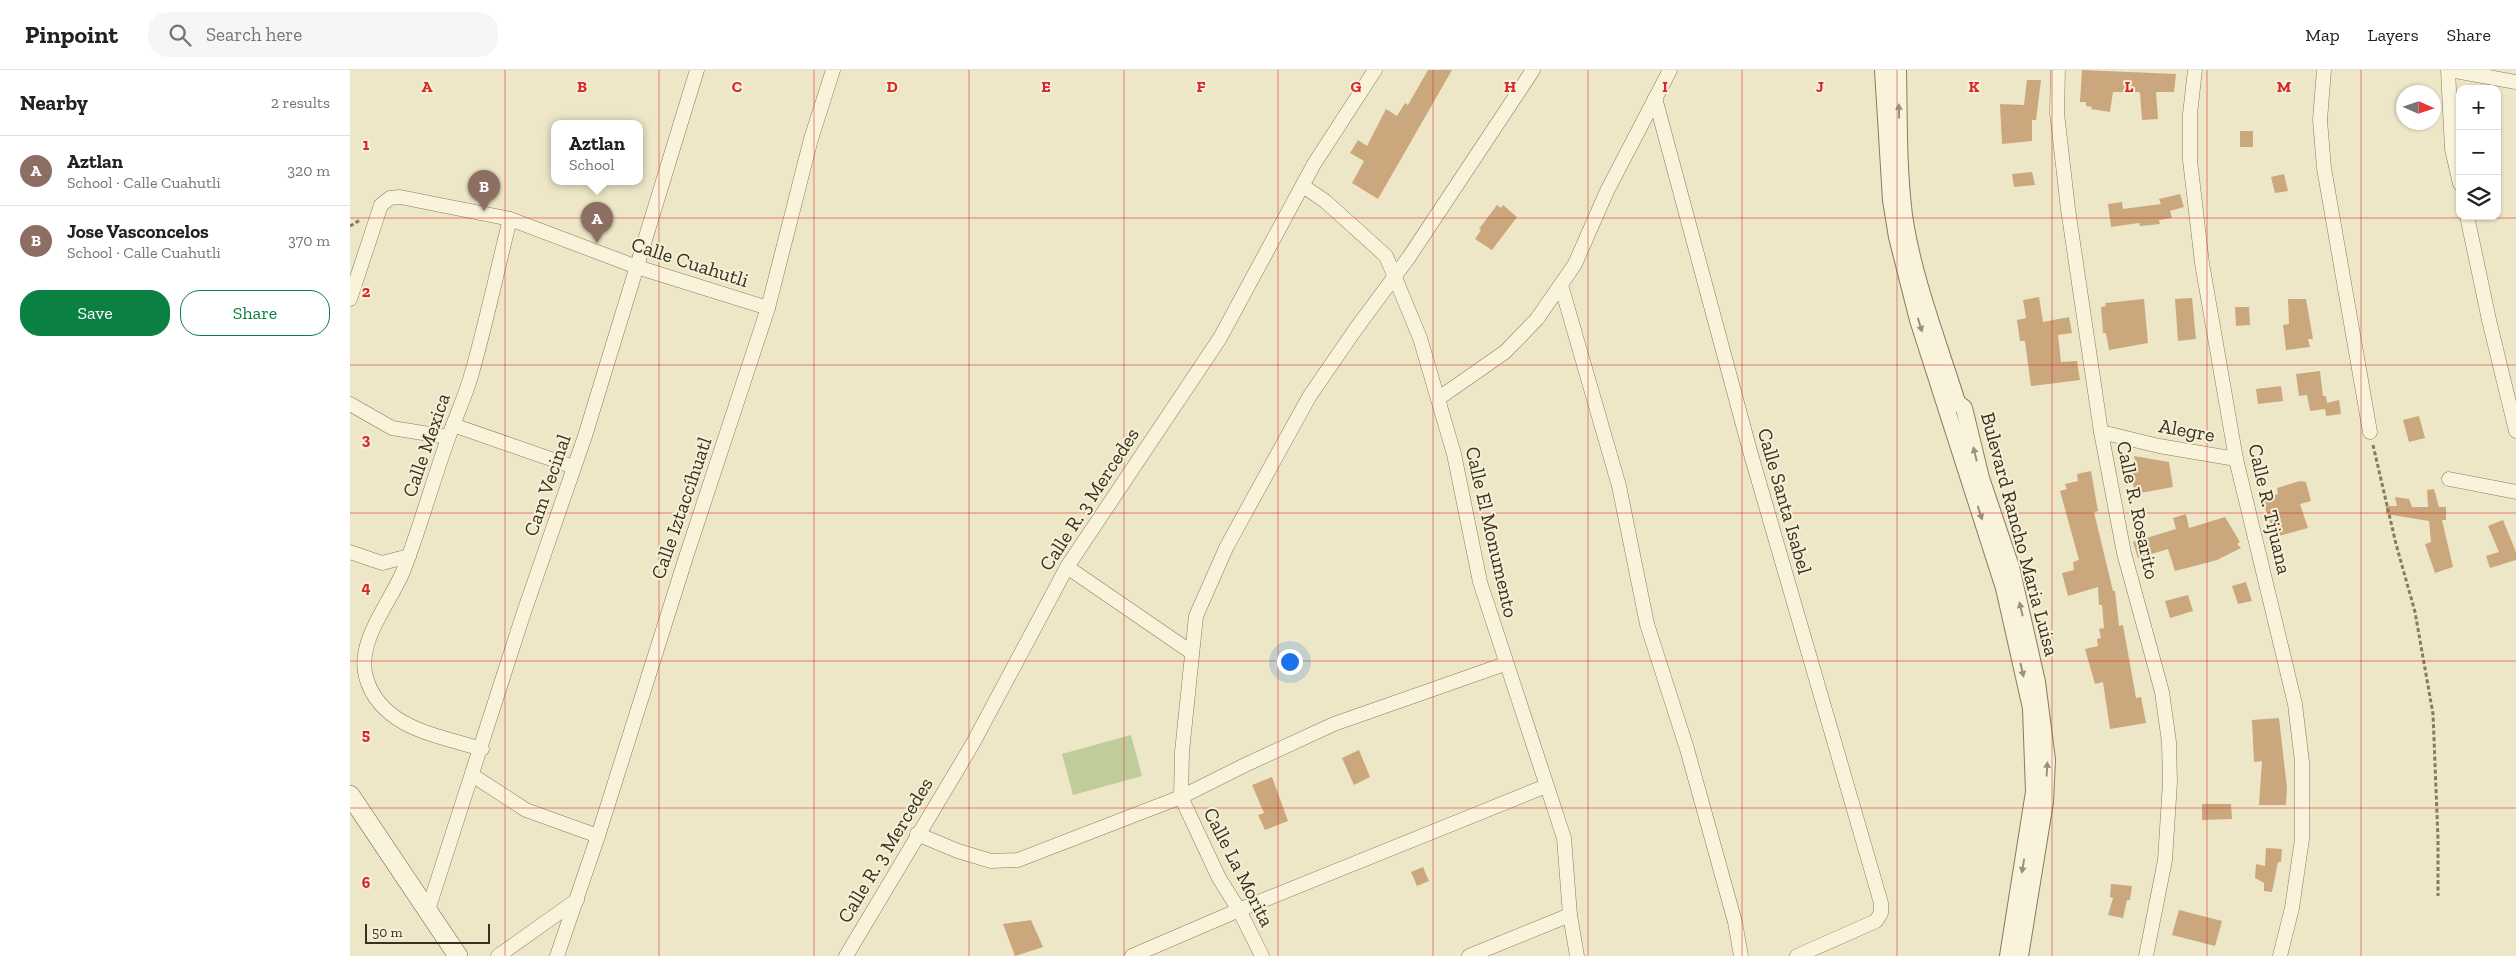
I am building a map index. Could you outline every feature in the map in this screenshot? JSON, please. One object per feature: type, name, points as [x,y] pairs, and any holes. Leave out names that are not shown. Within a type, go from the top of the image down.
[{"type":"main road","points":[[350,795],[458,956]]},
{"type":"street","name":"Cam Vecinal","points":[[428,910],[482,749],[524,612],[574,467],[697,70]]},
{"type":"street","name":"Calle Iztaccíhuatl","points":[[557,956],[598,836],[686,556],[768,308],[811,139],[833,70]]},
{"type":"street","name":"Calle R. 3 Mercedes","points":[[846,956],[917,834],[972,745],[1067,567],[1220,338],[1303,186],[1375,70]]},
{"type":"street","points":[[1181,797],[1182,752],[1196,616],[1227,546],[1309,397],[1396,273],[1533,70]]},
{"type":"street","points":[[1439,398],[1505,352],[1537,320],[1561,286],[1575,264],[1607,191],[1670,70]]},
{"type":"street","points":[[1884,70],[1891,200],[1897,237],[1918,320],[2004,588],[2031,708],[2034,792],[2008,956]]},
{"type":"street","name":"Bulevard Rancho Maria Luisa","points":[[1898,70],[1899,153],[1904,215],[1915,265],[1957,402],[1964,408],[1981,478],[2011,567],[2037,682],[2047,760],[2045,802],[2020,956]]},
{"type":"street","name":"Calle R. Rosarito","points":[[2058,70],[2057,112],[2068,209],[2101,432],[2124,553],[2162,692],[2170,742],[2170,782],[2165,860],[2146,956]]},
{"type":"street","name":"Calle R. Tijuana","points":[[2195,70],[2190,114],[2190,160],[2202,263],[2236,459],[2295,704],[2302,762],[2302,839],[2292,908],[2280,956]]},
{"type":"street","points":[[2324,70],[2320,120],[2324,168],[2370,432]]},
{"type":"street","points":[[2458,175],[2452,149],[2449,70],[2516,82]]},
{"type":"street","name":"Calle Santa Isabel","points":[[1656,98],[1750,451],[1881,903],[1881,913],[1876,921],[1798,956]]},
{"type":"street","name":"Calle El Monumento","points":[[1303,186],[1325,201],[1386,256],[1396,273],[1420,338],[1454,454],[1480,582],[1505,664],[1564,838],[1570,915],[1577,956]]},
{"type":"street","name":"Calle Cuahutli","points":[[350,299],[375,218],[381,205],[390,198],[400,197],[510,219],[637,267],[768,308]]},
{"type":"street","name":"Calle Mexica","points":[[482,749],[404,724],[383,709],[366,678],[365,661],[376,620],[400,580],[409,556],[471,378],[510,219]]},
{"type":"street","points":[[2468,220],[2488,320],[2516,431]]},
{"type":"street","points":[[1561,286],[1619,486],[1647,624],[1687,749],[1735,922],[1741,956]]},
{"type":"street","points":[[350,404],[392,428],[451,431],[574,467]]},
{"type":"street","name":"Alegre","points":[[2101,432],[2159,446],[2236,459]]},
{"type":"street","points":[[2449,479],[2516,492]]},
{"type":"street","points":[[350,552],[382,563],[409,556]]},
{"type":"street","points":[[1067,567],[1191,652]]},
{"type":"street","points":[[917,834],[958,851],[990,860],[1018,860],[1181,797],[1334,724],[1505,664]]},
{"type":"street","points":[[472,775],[526,810],[598,836]]},
{"type":"street","points":[[1132,956],[1239,910],[1546,786]]},
{"type":"street","name":"Calle La Morita","points":[[1181,797],[1219,878],[1239,910],[1262,956]]},
{"type":"street","points":[[498,956],[577,900]]},
{"type":"street","points":[[1469,956],[1570,915]]},
{"type":"path","points":[[2370,432],[2396,544],[2415,612],[2433,714],[2438,839],[2438,896]]},
{"type":"green space","points":[[1131,735],[1142,776],[1073,795],[1062,754]]},
{"type":"building","points":[[1428,70],[1452,70],[1378,199],[1352,183],[1364,161],[1350,153],[1358,140],[1367,146],[1386,109],[1397,116],[1405,103],[1408,105]]},
{"type":"building","points":[[2082,70],[2176,74],[2174,92],[2156,92],[2158,119],[2142,120],[2140,93],[2138,92],[2113,92],[2110,112],[2091,109],[2092,107],[2086,106],[2086,102],[2080,102]]},
{"type":"building","points":[[2027,80],[2041,80],[2036,120],[2032,120],[2032,141],[2002,144],[2000,104],[2024,105]]},
{"type":"building","points":[[2240,131],[2253,131],[2253,147],[2240,147]]},
{"type":"building","points":[[2032,172],[2035,185],[2014,187],[2012,174]]},
{"type":"building","points":[[2284,174],[2288,191],[2275,193],[2271,177]]},
{"type":"building","points":[[2180,194],[2184,207],[2170,211],[2172,218],[2159,220],[2160,224],[2140,226],[2139,223],[2111,227],[2108,204],[2122,202],[2123,209],[2161,204],[2159,199]]},
{"type":"building","points":[[1497,205],[1501,208],[1503,205],[1517,217],[1492,250],[1475,239],[1481,230],[1479,229]]},
{"type":"building","points":[[2039,297],[2043,322],[2069,317],[2072,333],[2058,335],[2061,362],[2077,361],[2080,380],[2031,386],[2025,341],[2020,341],[2017,320],[2026,318],[2023,300]]},
{"type":"building","points":[[2192,298],[2196,339],[2178,341],[2175,299]]},
{"type":"building","points":[[2144,299],[2148,343],[2109,350],[2106,333],[2103,333],[2101,307],[2106,306],[2105,303]]},
{"type":"building","points":[[2288,299],[2306,299],[2313,339],[2308,339],[2310,347],[2286,350],[2283,325],[2289,324]]},
{"type":"building","points":[[2235,307],[2249,307],[2250,325],[2236,326]]},
{"type":"building","points":[[2320,371],[2323,396],[2326,396],[2327,403],[2339,400],[2341,414],[2326,416],[2325,409],[2310,411],[2307,395],[2299,396],[2296,374]]},
{"type":"building","points":[[2281,386],[2283,401],[2258,404],[2256,389]]},
{"type":"building","points":[[2419,416],[2425,438],[2409,442],[2403,420]]},
{"type":"building","points":[[2134,456],[2169,462],[2173,487],[2135,494],[2130,467],[2136,465]]},
{"type":"building","points":[[2091,471],[2098,511],[2094,512],[2113,591],[2115,591],[2119,626],[2123,625],[2136,698],[2141,697],[2146,723],[2110,729],[2103,682],[2095,684],[2085,649],[2098,646],[2097,639],[2101,638],[2099,629],[2104,628],[2102,605],[2099,605],[2098,587],[2068,596],[2062,573],[2074,570],[2073,562],[2079,560],[2060,491],[2067,489],[2065,484],[2078,481],[2077,474]]},
{"type":"building","points":[[2300,481],[2306,482],[2311,501],[2300,504],[2308,528],[2275,537],[2262,499],[2278,494],[2277,488]]},
{"type":"building","points":[[2434,489],[2439,507],[2446,507],[2446,520],[2442,520],[2453,567],[2435,573],[2425,544],[2431,542],[2429,521],[2386,514],[2386,506],[2397,506],[2395,497],[2409,499],[2412,507],[2428,507],[2427,490]]},
{"type":"building","points":[[2186,514],[2189,528],[2225,517],[2240,542],[2237,544],[2241,548],[2217,560],[2175,571],[2168,549],[2138,558],[2133,542],[2176,529],[2173,518]]},
{"type":"building","points":[[2503,520],[2516,552],[2516,560],[2490,568],[2486,556],[2499,552],[2488,526]]},
{"type":"building","points":[[2246,582],[2252,601],[2238,604],[2232,586]]},
{"type":"building","points":[[2188,595],[2193,611],[2170,618],[2165,601]]},
{"type":"building","points":[[2279,718],[2287,788],[2286,805],[2259,805],[2262,761],[2254,762],[2252,720]]},
{"type":"building","points":[[1359,750],[1370,777],[1354,785],[1342,758]]},
{"type":"building","points":[[1272,777],[1288,821],[1265,830],[1258,815],[1264,813],[1252,785]]},
{"type":"building","points":[[2202,804],[2231,804],[2232,819],[2202,820]]},
{"type":"building","points":[[2266,848],[2282,849],[2281,862],[2278,862],[2272,892],[2264,891],[2264,883],[2255,878],[2256,864],[2265,866]]},
{"type":"building","points":[[1423,867],[1429,881],[1417,886],[1411,872]]},
{"type":"building","points":[[2111,884],[2132,886],[2130,900],[2127,900],[2123,918],[2108,915],[2113,898],[2110,897]]},
{"type":"building","points":[[2179,910],[2222,921],[2215,946],[2172,935]]},
{"type":"building","points":[[1031,920],[1043,947],[1015,956],[1003,924]]},
{"type":"place","name":"Jose Vasconcelos","points":[[484,211]]},
{"type":"place","name":"Aztlan","points":[[597,243]]}]
